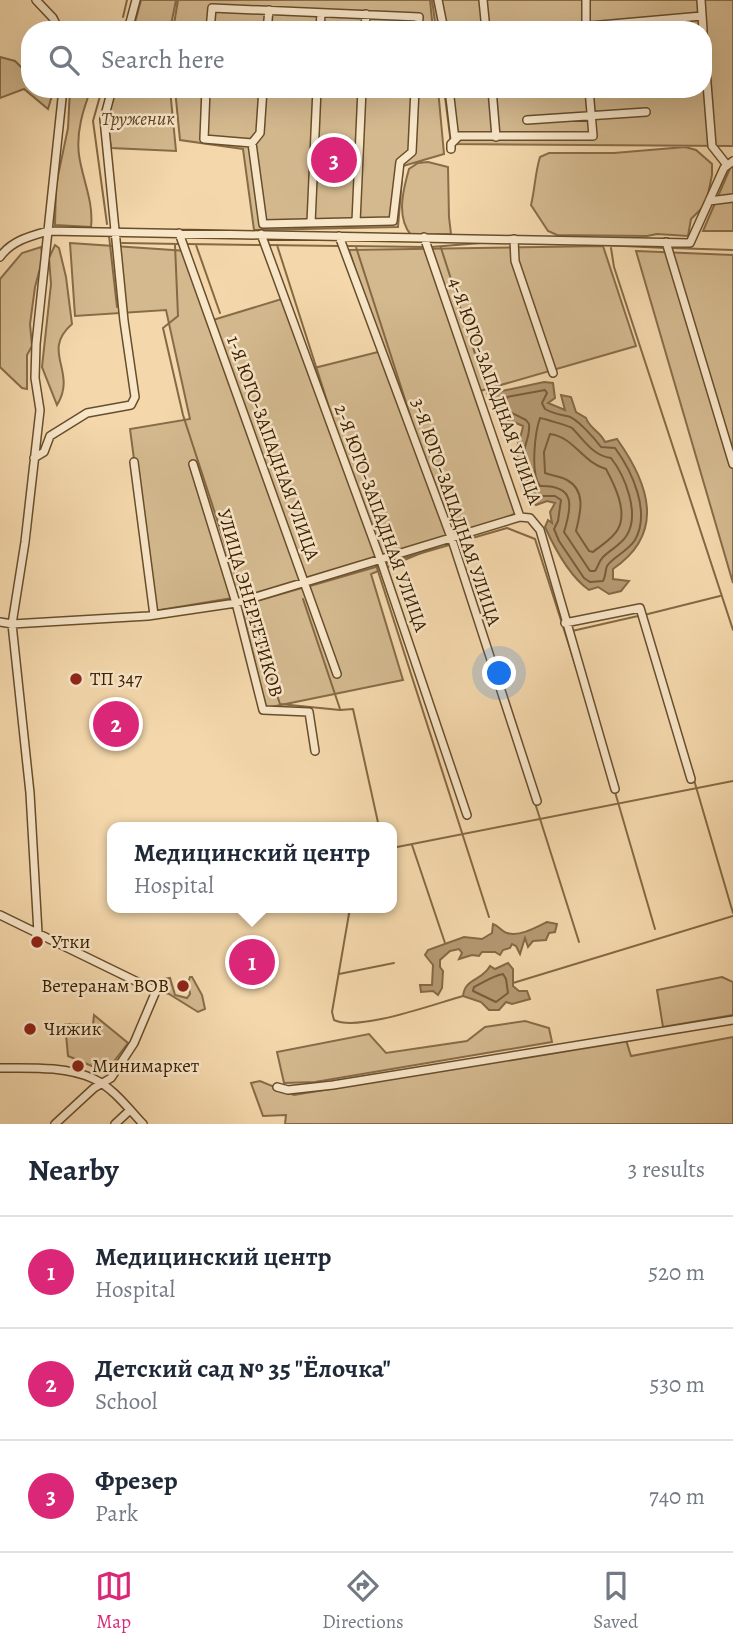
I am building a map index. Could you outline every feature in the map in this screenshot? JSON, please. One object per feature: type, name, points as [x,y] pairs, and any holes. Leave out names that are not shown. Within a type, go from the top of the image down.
[{"type":"street","points":[[36,0],[54,21]]},
{"type":"street","points":[[130,21],[136,0]]},
{"type":"street","points":[[438,0],[442,21]]},
{"type":"street","points":[[483,0],[485,21]]},
{"type":"street","points":[[586,0],[586,21]]},
{"type":"street","points":[[701,0],[702,21]]},
{"type":"street","points":[[211,21],[212,8],[419,17],[419,21]]},
{"type":"street","points":[[267,21],[268,10]]},
{"type":"street","points":[[321,13],[321,21]]},
{"type":"street","points":[[366,14],[366,21]]},
{"type":"street","points":[[654,21],[702,16]]},
{"type":"street","points":[[38,933],[30,793],[12,624],[25,542],[40,410],[35,378],[36,355],[62,98]]},
{"type":"street","points":[[34,458],[44,452],[50,436],[86,413],[131,405],[135,397],[114,232],[104,119],[110,98]]},
{"type":"street","points":[[206,98],[204,139],[252,142]]},
{"type":"street","points":[[262,98],[260,133],[252,142],[263,224],[393,221],[400,162],[412,152],[415,98]]},
{"type":"street","points":[[311,223],[317,98]]},
{"type":"street","points":[[356,222],[362,98]]},
{"type":"street","points":[[450,98],[455,140]]},
{"type":"street","points":[[493,98],[496,137]]},
{"type":"street","points":[[451,149],[451,144],[459,136],[593,136],[590,98]]},
{"type":"street","points":[[0,257],[24,237],[48,231],[690,243],[730,163],[712,145],[707,98]]},
{"type":"street","points":[[527,120],[646,112]]},
{"type":"street","points":[[709,201],[733,198]]},
{"type":"street","points":[[324,236],[326,222]]},
{"type":"street","name":"1-Я ЮГО-ЗАПАДНАЯ УЛИЦА","points":[[179,233],[337,674]]},
{"type":"street","name":"2-Я ЮГО-ЗАПАДНАЯ УЛИЦА","points":[[261,234],[381,561],[467,815]]},
{"type":"street","name":"3-Я ЮГО-ЗАПАДНАЯ УЛИЦА","points":[[339,236],[452,540],[537,801]]},
{"type":"street","name":"4-Я ЮГО-ЗАПАДНАЯ УЛИЦА","points":[[424,237],[520,517],[530,517],[540,530],[615,789]]},
{"type":"street","points":[[514,239],[514,261],[553,373]]},
{"type":"street","points":[[667,242],[733,464]]},
{"type":"street","points":[[134,462],[154,615]]},
{"type":"street","name":"УЛИЦА ЭНЕРГЕТИКОВ","points":[[193,464],[236,603],[263,710],[309,712],[315,751]]},
{"type":"street","points":[[0,622],[12,624],[154,615],[236,603],[452,540],[520,517]]},
{"type":"street","points":[[565,623],[640,608],[691,779]]},
{"type":"street","points":[[0,915],[156,991],[134,1044],[111,1078],[101,1083],[55,1124]]},
{"type":"street","points":[[277,1087],[288,1090],[333,1085],[733,1020]]},
{"type":"street","points":[[0,1068],[66,1071],[101,1083],[143,1124]]},
{"type":"street","points":[[115,1124],[130,1110]]},
{"type":"green space","points":[[141,0],[176,0],[172,21],[135,21]]},
{"type":"green space","points":[[178,0],[430,0],[432,21],[174,21]]},
{"type":"green space","points":[[432,0],[733,0],[733,146],[451,144],[445,98],[712,98],[712,21],[435,21]]},
{"type":"green space","points":[[0,57],[15,61],[21,67],[21,90],[0,98]]},
{"type":"green space","points":[[35,98],[51,98],[48,109]]},
{"type":"green space","points":[[70,98],[88,98],[78,146],[91,208],[91,227],[55,225],[56,185],[68,128]]},
{"type":"green space","name":"Труженик","points":[[113,98],[171,98],[176,151],[111,148],[107,119]]},
{"type":"green space","points":[[176,98],[439,98],[444,154],[403,166],[398,227],[254,230],[243,149],[180,140]]},
{"type":"green space","points":[[685,147],[696,150],[712,164],[706,204],[691,219],[688,236],[557,235],[548,231],[531,205],[540,157],[549,153],[614,153]]},
{"type":"green space","points":[[428,162],[448,167],[451,234],[411,235],[406,228],[402,212],[409,169],[418,163]]},
{"type":"green space","points":[[733,165],[733,231],[703,231],[731,166]]},
{"type":"green space","points":[[70,243],[187,251],[213,320],[285,298],[310,369],[382,351],[349,250],[603,246],[636,346],[480,391],[521,511],[371,574],[403,680],[266,708],[239,597],[154,611],[130,429],[190,419],[166,310],[75,316]]},
{"type":"green space","points":[[55,245],[59,248],[66,277],[72,324],[59,344],[64,382],[57,405],[42,367],[51,284],[49,258]]},
{"type":"green space","points":[[41,247],[43,257],[35,287],[30,324],[32,346],[27,355],[27,389],[22,388],[0,367],[0,279],[22,253]]},
{"type":"green space","points":[[636,251],[733,255],[733,583]]},
{"type":"green space","points":[[190,977],[202,995],[205,1009],[198,1012],[162,992],[157,982],[170,978],[175,995],[187,998],[190,994]]},
{"type":"green space","points":[[722,977],[733,982],[733,1015],[663,1027],[657,990]]},
{"type":"green space","points":[[94,1015],[128,1043],[106,1072],[68,1056],[65,1024],[93,1025]]},
{"type":"green space","points":[[525,1021],[549,1028],[552,1042],[315,1082],[284,1083],[277,1052],[369,1034],[386,1053],[467,1041],[485,1027]]},
{"type":"green space","points":[[733,1037],[733,1124],[285,1124],[286,1115],[263,1116],[251,1083],[260,1081],[294,1095],[626,1040],[631,1056]]},
{"type":"water","points":[[544,382],[553,383],[555,398],[548,403],[565,410],[561,395],[571,397],[576,412],[586,418],[605,442],[617,439],[644,490],[646,524],[640,540],[630,555],[613,569],[613,579],[629,581],[621,591],[609,594],[598,587],[589,590],[563,562],[545,527],[548,520],[552,523],[550,512],[555,503],[547,501],[536,505],[521,483],[517,450],[523,426],[496,415],[498,400],[488,394]]},
{"type":"water","points":[[547,922],[557,924],[555,932],[549,933],[546,940],[533,941],[528,947],[525,938],[520,954],[512,944],[500,955],[495,952],[482,952],[479,956],[459,959],[462,953],[459,949],[450,951],[440,960],[443,971],[442,988],[438,995],[433,991],[421,992],[420,985],[432,985],[433,965],[425,955],[428,950],[464,937],[482,939],[492,933],[493,924],[505,932],[517,934]]},
{"type":"water","points":[[508,963],[513,969],[513,986],[519,991],[527,991],[530,999],[512,1004],[506,1002],[499,1010],[489,1010],[481,1002],[463,996],[467,986],[490,966],[495,969]]},
{"type":"waterway","points":[[123,17],[127,0]]},
{"type":"waterway","points":[[99,98],[93,121],[107,224]]},
{"type":"waterway","points":[[109,236],[117,307]]},
{"type":"waterway","points":[[122,243],[180,244]]},
{"type":"waterway","points":[[431,247],[481,243]]},
{"type":"waterway","points":[[186,244],[261,245]]},
{"type":"waterway","points":[[581,244],[666,248]]},
{"type":"waterway","points":[[175,245],[178,316],[163,328],[183,415],[241,593]]},
{"type":"waterway","points":[[196,245],[220,313]]},
{"type":"waterway","points":[[266,245],[338,246]]},
{"type":"waterway","points":[[277,245],[336,429]]},
{"type":"waterway","points":[[347,246],[425,247]]},
{"type":"waterway","points":[[356,247],[411,418]]},
{"type":"waterway","points":[[441,248],[488,394]]},
{"type":"waterway","points":[[611,248],[614,267],[733,630]]},
{"type":"waterway","points":[[672,248],[733,250]]},
{"type":"waterway","points":[[455,543],[507,528],[535,539],[582,686]]},
{"type":"waterway","points":[[384,564],[449,545]]},
{"type":"waterway","points":[[310,586],[379,566]]},
{"type":"waterway","points":[[377,568],[489,917]]},
{"type":"waterway","points":[[305,587],[247,604],[280,704],[353,709],[378,822]]},
{"type":"waterway","points":[[644,615],[720,596]]},
{"type":"waterway","points":[[303,599],[340,709]]},
{"type":"waterway","points":[[572,631],[638,616]]},
{"type":"waterway","points":[[694,780],[733,913]]},
{"type":"waterway","points":[[397,847],[733,781]]},
{"type":"waterway","points":[[615,792],[655,929]]},
{"type":"waterway","points":[[535,803],[579,942]]},
{"type":"waterway","points":[[412,845],[445,943]]},
{"type":"waterway","points":[[349,913],[332,1012],[334,1020],[345,1023],[378,1020],[463,996]]},
{"type":"waterway","points":[[513,983],[733,916]]},
{"type":"waterway","points":[[339,974],[394,963]]},
{"type":"place","name":"Фрезер","points":[[334,160]]},
{"type":"place","name":"ТП 347","points":[[76,679]]},
{"type":"place","name":"Детский сад № 35 \"Ёлочка\"","points":[[116,724]]},
{"type":"place","name":"Утки","points":[[37,942]]},
{"type":"place","name":"Медицинский центр","points":[[252,962]]},
{"type":"place","name":"Ветеранам ВОВ","points":[[183,986]]},
{"type":"place","name":"Чижик","points":[[30,1029]]},
{"type":"place","name":"Минимаркет","points":[[78,1066]]}]
